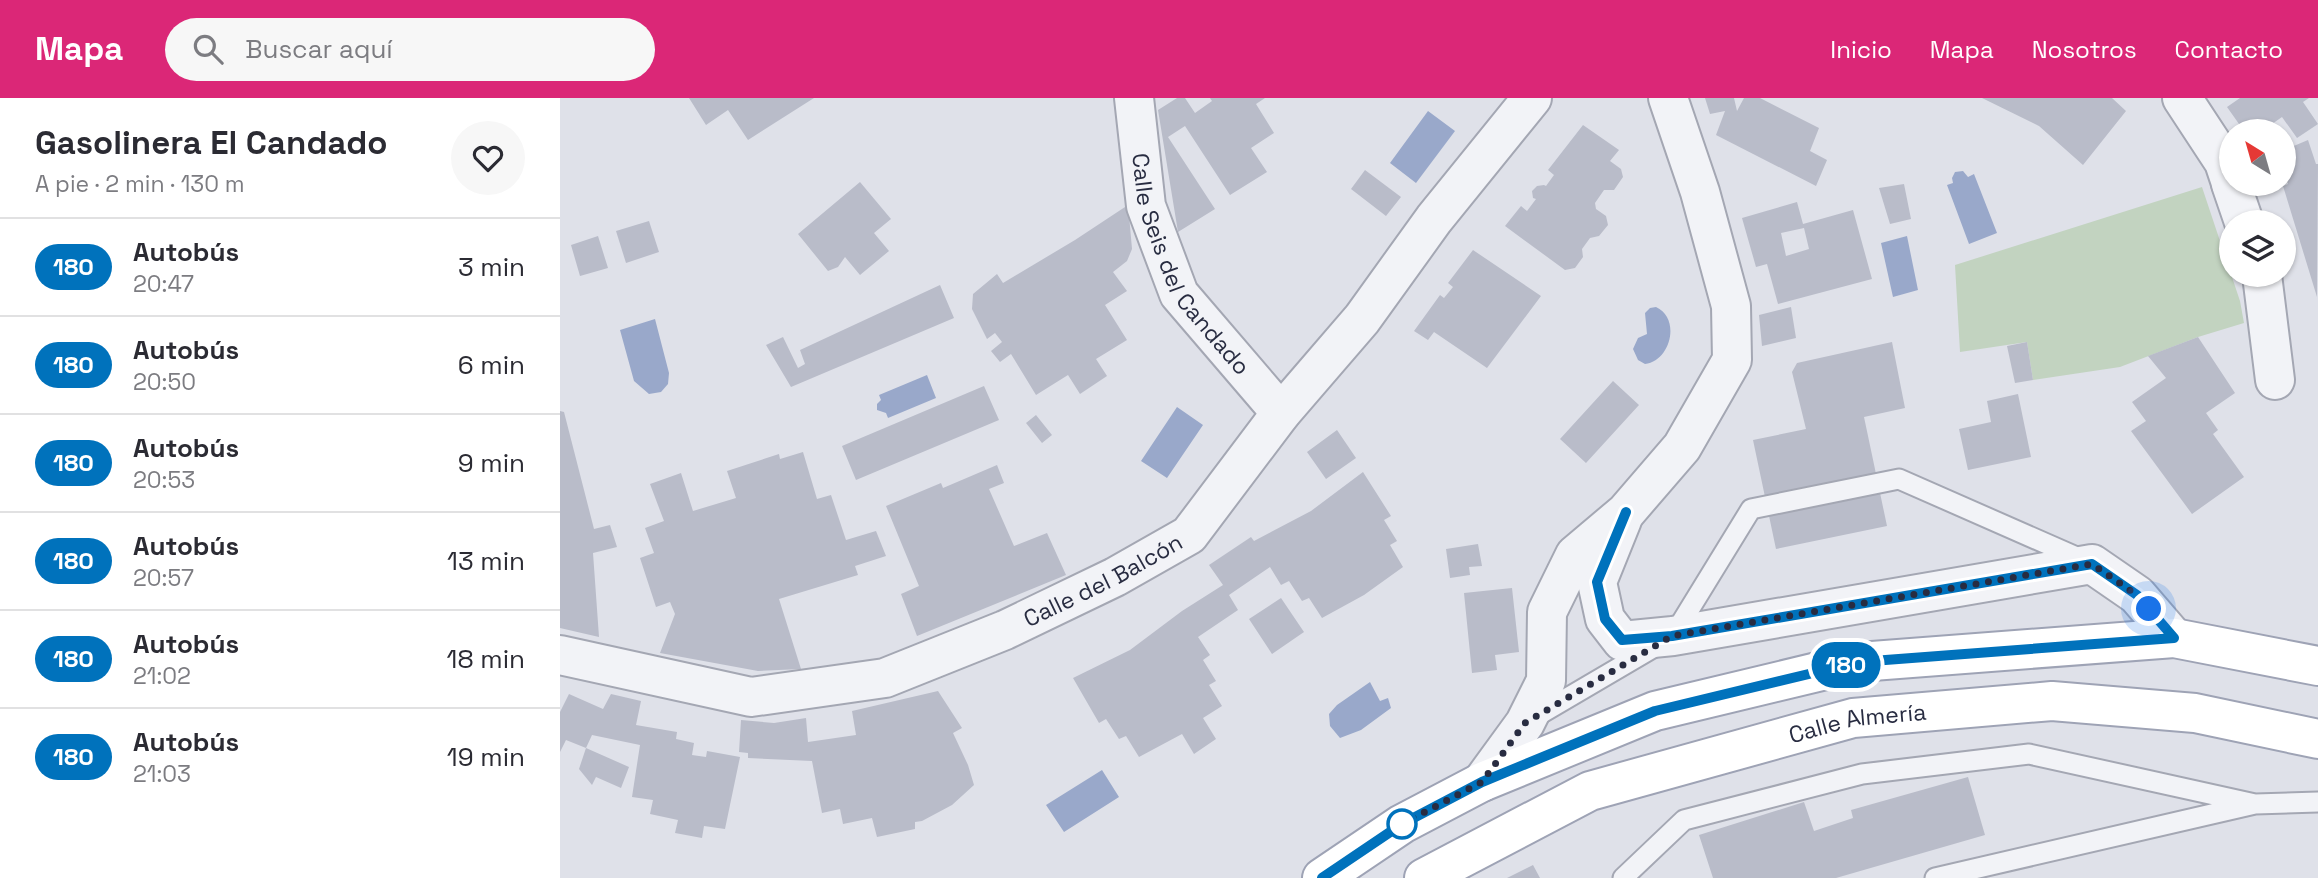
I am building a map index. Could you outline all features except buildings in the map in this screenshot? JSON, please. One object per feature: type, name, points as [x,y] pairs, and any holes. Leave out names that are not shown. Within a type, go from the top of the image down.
[{"type":"main road","points":[[1322,878],[1402,824],[1482,782],[1655,711],[1859,662],[2174,638],[2318,666]]},
{"type":"main road","name":"Calle Almería","points":[[1424,878],[1590,791],[1853,718],[2052,701],[2195,713],[2318,739]]},
{"type":"street","name":"Calle Seis del Candado","points":[[1134,98],[1146,206],[1179,293],[1281,413]]},
{"type":"street","name":"Calle del Balcón","points":[[560,655],[751,697],[885,678],[1006,630],[1115,577],[1189,535],[1281,413],[1362,318],[1434,219],[1532,98]]},
{"type":"street","points":[[1482,782],[1525,723],[1546,681],[1547,612],[1575,555],[1626,512],[1682,447],[1731,360],[1731,306],[1700,192],[1668,98]]},
{"type":"street","points":[[2182,98],[2219,154]]},
{"type":"street","points":[[2265,287],[2275,380]]},
{"type":"street","points":[[1626,512],[1597,582],[1605,619],[1622,640],[1672,636],[2092,564],[2137,595],[2174,638]]},
{"type":"lane","points":[[1525,723],[1672,636],[1751,509],[1899,479],[2092,564]]},
{"type":"lane","points":[[1623,878],[1684,820],[1862,774],[2029,754],[2255,804]]},
{"type":"lane","points":[[1935,878],[2255,804],[2318,802]]},
{"type":"green space","points":[[2202,187],[2219,238],[2219,287],[2235,287],[2244,323],[2198,337],[2120,367],[2033,380],[2027,342],[1960,352],[1955,265]]},
{"type":"water","points":[[1428,111],[1455,131],[1416,183],[1390,163]]},
{"type":"water","points":[[1963,171],[1968,177],[1974,174],[1997,233],[1969,244],[1947,185],[1953,183],[1955,172]]},
{"type":"water","points":[[1907,236],[1918,290],[1893,297],[1881,243]]},
{"type":"water","points":[[1656,307],[1664,312],[1668,320],[1670,338],[1661,355],[1645,364],[1638,360],[1633,349],[1638,338],[1647,334],[1645,313]]},
{"type":"water","points":[[655,319],[669,373],[668,384],[661,392],[649,394],[634,381],[620,330]]},
{"type":"water","points":[[927,375],[936,398],[888,418],[886,413],[877,410],[877,404],[881,400],[879,395]]},
{"type":"water","points":[[1177,407],[1203,425],[1167,478],[1141,461]]},
{"type":"water","points":[[1370,682],[1380,701],[1388,698],[1391,708],[1361,730],[1340,738],[1330,726],[1329,714],[1337,705]]},
{"type":"water","points":[[1102,770],[1119,797],[1064,832],[1046,805]]},
{"type":"bus line","name":"180","points":[[1322,878],[1402,824],[1482,782],[1655,711],[1859,662],[2174,638],[2137,595],[2092,564],[1672,636],[1622,640],[1605,619],[1597,582],[1626,512]]},
{"type":"route","points":[[1402,824],[1482,782],[1525,723],[1672,636],[2092,564],[2137,595],[2149,609]]}]
